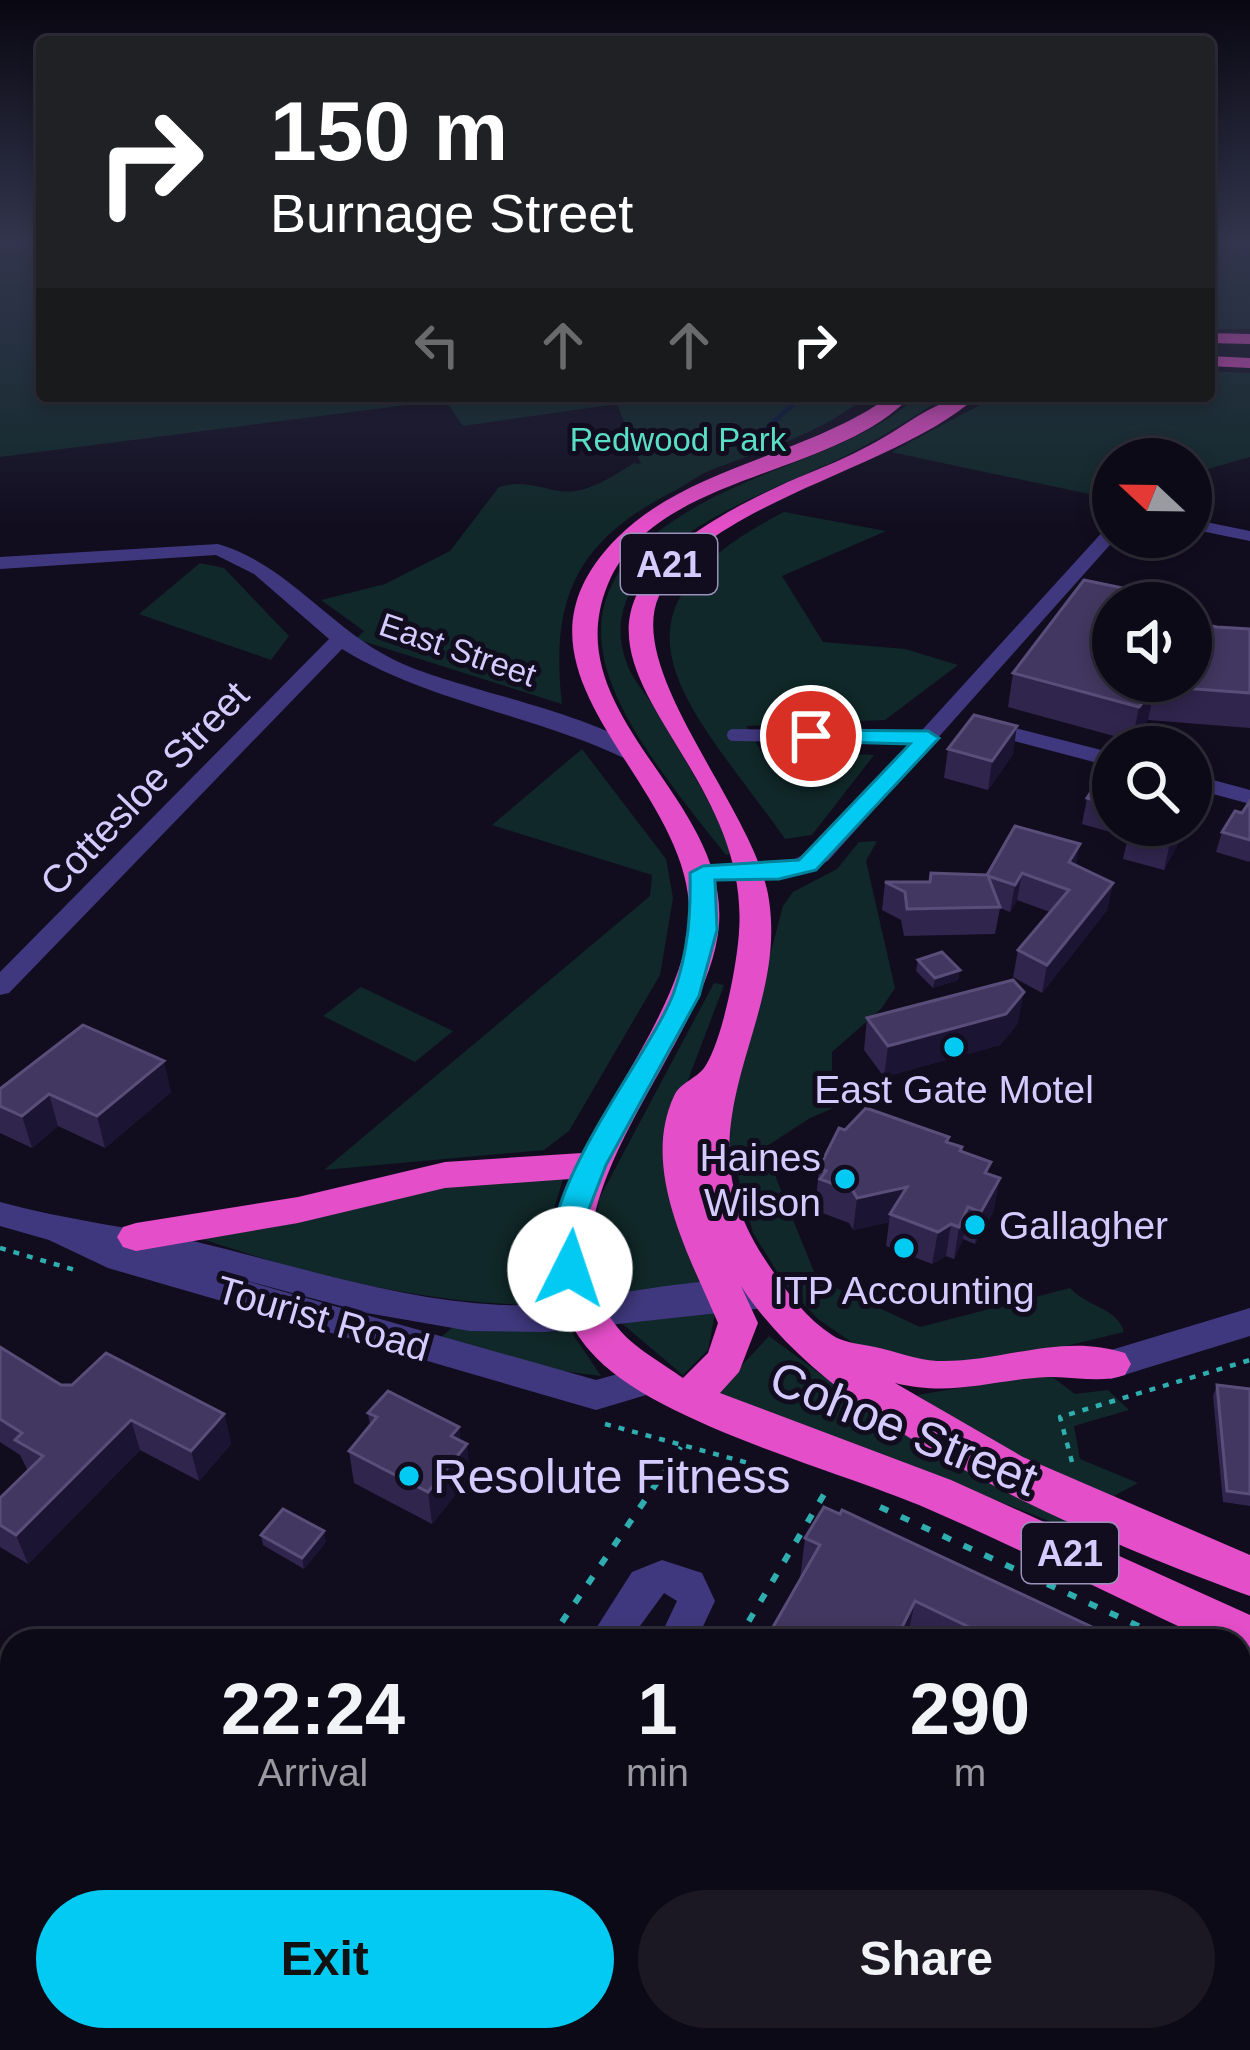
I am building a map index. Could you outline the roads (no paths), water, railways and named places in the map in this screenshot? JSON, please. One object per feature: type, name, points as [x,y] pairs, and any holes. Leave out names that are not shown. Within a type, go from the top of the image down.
[{"type":"highway","points":[[1215,338],[1250,339]]},
{"type":"highway","points":[[1215,361],[1250,363]]},
{"type":"highway","name":"A21","points":[[668,1390],[615,1351],[587,1314],[570,1269],[568,1232],[591,1165],[686,996],[704,930],[703,873],[685,827],[605,712],[584,647],[586,610],[607,565],[673,507],[845,435],[893,402]]},
{"type":"highway","name":"A21","points":[[819,1350],[750,1295],[698,1231],[681,1159],[690,1098],[718,1074],[753,945],[749,873],[719,797],[650,681],[639,631],[647,596],[667,566],[696,540],[868,454],[958,402]]},
{"type":"highway","points":[[136,1237],[298,1210],[445,1175],[591,1165]]},
{"type":"highway","points":[[668,1390],[733,1347],[750,1295]]},
{"type":"highway","points":[[819,1350],[937,1377],[1048,1361],[1111,1364]]},
{"type":"highway","name":"Cohoe Street","points":[[819,1350],[850,1378],[1238,1629]]},
{"type":"highway","name":"Cohoe Street","points":[[668,1390],[888,1474],[1116,1546],[1250,1576]]},
{"type":"street","points":[[1212,528],[1250,536]]},
{"type":"street","name":"East Street","points":[[0,563],[218,549],[252,560],[339,640],[414,674],[550,716],[634,754]]},
{"type":"street","points":[[703,873],[794,870],[813,862],[1092,554]]},
{"type":"street","name":"Cottesloe Street","points":[[0,986],[339,640]]},
{"type":"street","points":[[946,716],[1092,754]]},
{"type":"street","points":[[1212,787],[1250,797]]},
{"type":"street","name":"Tourist Road","points":[[0,1214],[60,1231],[119,1259],[596,1395],[668,1390]]},
{"type":"street","name":"Tourist Road","points":[[60,1231],[136,1237],[436,1314],[517,1320],[750,1295]]},
{"type":"street","points":[[1111,1364],[1250,1322]]},
{"type":"street","points":[[615,1629],[645,1584],[662,1576],[689,1585],[696,1601],[683,1629]]},
{"type":"lane","points":[[733,735],[928,738]]},
{"type":"waterway","points":[[754,439],[796,402]]},
{"type":"place","name":"East Gate Motel","points":[[954,1047]]},
{"type":"place","name":"Haines Wilson","points":[[845,1179]]},
{"type":"place","name":"Gallagher","points":[[975,1225]]},
{"type":"place","name":"ITP Accounting","points":[[904,1248]]},
{"type":"place","name":"Resolute Fitness","points":[[409,1476]]},
{"type":"park label","name":"Redwood Park","points":[[678,439]]}]
